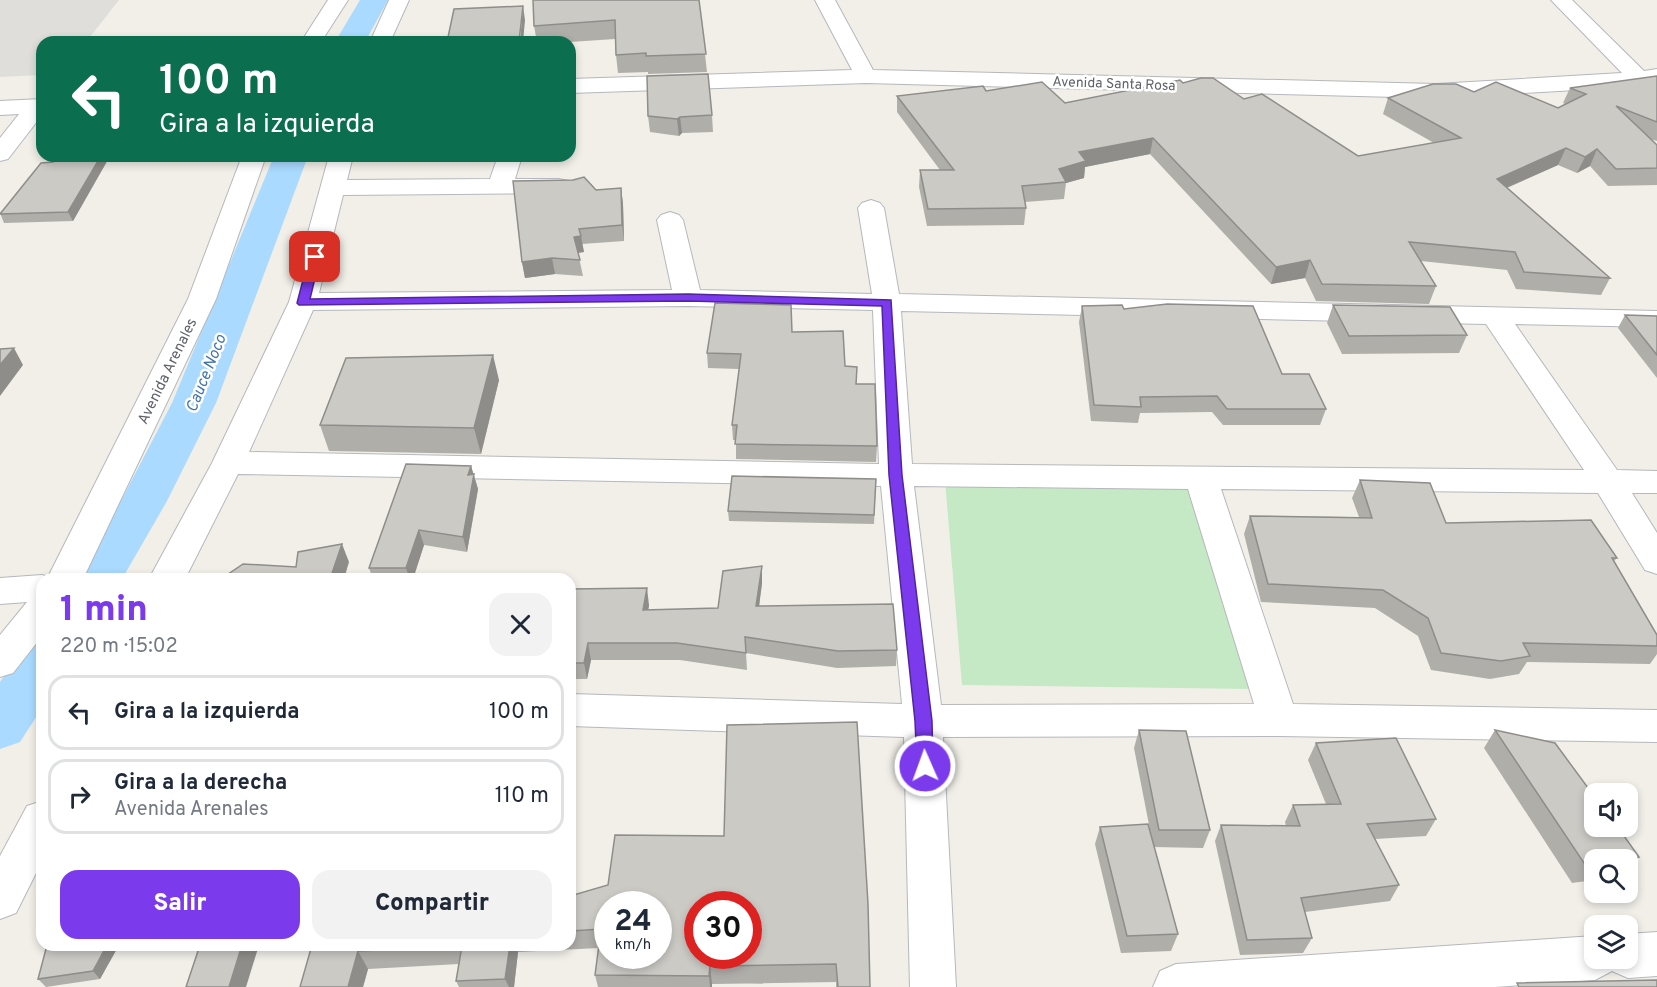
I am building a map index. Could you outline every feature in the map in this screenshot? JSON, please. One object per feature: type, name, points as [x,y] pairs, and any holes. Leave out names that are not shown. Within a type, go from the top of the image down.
[{"type":"street","points":[[315,36],[338,0]]},
{"type":"street","points":[[383,36],[399,0]]},
{"type":"street","points":[[825,0],[866,76]]},
{"type":"street","points":[[1561,0],[1648,84]]},
{"type":"street","name":"Avenida Santa Rosa","points":[[576,86],[866,76],[1436,92],[1611,81],[1648,84]]},
{"type":"street","points":[[2,110],[36,106]]},
{"type":"street","points":[[0,154],[36,110]]},
{"type":"street","name":"Avenida Arenales","points":[[68,573],[202,299],[252,162]]},
{"type":"street","points":[[170,573],[228,463],[303,303],[340,162]]},
{"type":"street","points":[[500,186],[508,162]]},
{"type":"street","points":[[333,188],[575,186]]},
{"type":"street","points":[[871,208],[887,303],[896,475],[923,721],[933,987]]},
{"type":"street","points":[[670,220],[688,297]]},
{"type":"street","points":[[303,303],[688,297],[1657,319]]},
{"type":"street","points":[[1495,316],[1608,483],[1657,561]]},
{"type":"street","points":[[228,463],[896,475],[1657,482]]},
{"type":"street","points":[[1201,477],[1279,720]]},
{"type":"street","points":[[0,591],[36,588]]},
{"type":"street","points":[[0,662],[36,617]]},
{"type":"street","points":[[576,710],[923,721],[1279,720],[1657,726]]},
{"type":"street","points":[[0,899],[36,830]]},
{"type":"street","points":[[1638,955],[1657,954]]},
{"type":"street","points":[[1186,987],[1584,959]]},
{"type":"shaded area","points":[[0,0],[119,0],[91,36],[36,36],[36,75],[0,77]]},
{"type":"green space","points":[[945,480],[1193,483],[1252,689],[962,685]]},
{"type":"building","points":[[533,0],[699,0],[706,54],[616,55],[615,20],[534,26]]},
{"type":"building","points":[[523,6],[520,36],[448,36],[454,9]]},
{"type":"building","points":[[708,74],[712,115],[677,119],[648,116],[647,76]]},
{"type":"building","points":[[1657,76],[1657,122],[1616,106],[1657,145],[1657,168],[1616,169],[1597,149],[1585,157],[1566,148],[1497,179],[1610,278],[1524,272],[1515,252],[1409,242],[1436,286],[1322,284],[1310,260],[1276,267],[1153,138],[1079,152],[1086,161],[1059,169],[1066,182],[1022,186],[1026,208],[928,209],[920,170],[954,170],[897,96],[983,86],[986,91],[1042,82],[1065,103],[1180,80],[1183,83],[1201,78],[1213,78],[1244,99],[1262,94],[1358,156],[1461,138],[1388,98],[1433,84],[1456,84],[1474,92],[1496,82],[1558,108],[1586,94],[1570,88]]},
{"type":"building","points":[[97,162],[68,212],[0,214],[41,163]]},
{"type":"building","points":[[584,177],[596,190],[621,188],[622,225],[579,229],[581,236],[574,237],[580,260],[552,258],[522,262],[513,181],[573,180]]},
{"type":"building","points":[[715,303],[791,305],[792,332],[843,331],[845,366],[857,367],[856,384],[875,384],[877,446],[735,444],[737,425],[732,425],[741,354],[707,353]]},
{"type":"building","points":[[1167,304],[1253,306],[1282,374],[1309,374],[1326,409],[1227,409],[1217,396],[1140,397],[1141,407],[1094,405],[1082,306],[1122,305],[1124,309]]},
{"type":"building","points":[[1333,305],[1450,307],[1467,335],[1349,336]]},
{"type":"building","points":[[1625,315],[1657,316],[1657,355]]},
{"type":"building","points":[[14,348],[0,365],[0,349]]},
{"type":"building","points":[[493,355],[474,428],[320,425],[346,358]]},
{"type":"building","points":[[406,464],[471,466],[468,475],[474,474],[463,537],[419,530],[406,568],[369,568]]},
{"type":"building","points":[[732,476],[876,479],[874,515],[728,511]]},
{"type":"building","points":[[1360,480],[1430,483],[1446,523],[1591,520],[1617,558],[1612,558],[1657,635],[1657,646],[1523,643],[1530,656],[1501,661],[1441,653],[1428,618],[1383,590],[1268,584],[1250,516],[1372,518]]},
{"type":"building","points":[[342,544],[332,573],[230,573],[243,564],[296,567],[298,552]]},
{"type":"building","points":[[762,566],[756,606],[893,604],[897,650],[838,651],[745,637],[746,653],[677,643],[588,643],[584,663],[576,663],[576,589],[647,588],[643,610],[718,608],[723,571]]},
{"type":"building","points":[[857,722],[868,904],[870,987],[838,987],[836,964],[762,965],[762,891],[684,891],[684,969],[710,969],[709,976],[595,975],[596,969],[672,969],[672,891],[594,891],[594,929],[576,931],[576,894],[608,885],[615,835],[724,836],[727,725]]},
{"type":"building","points":[[1139,730],[1186,731],[1210,830],[1159,830]]},
{"type":"building","points":[[1495,730],[1555,743],[1584,783],[1584,837],[1625,837],[1633,849],[1584,849],[1584,863]]},
{"type":"building","points":[[1396,738],[1436,819],[1367,824],[1399,885],[1301,898],[1312,938],[1247,940],[1221,825],[1300,826],[1293,805],[1341,804],[1316,743]]},
{"type":"building","points":[[1148,824],[1178,934],[1127,936],[1100,827]]},
{"type":"building","points":[[45,951],[104,951],[93,971],[38,979]]},
{"type":"building","points":[[198,951],[240,951],[229,987],[186,987]]},
{"type":"building","points":[[310,951],[358,951],[348,987],[300,987]]},
{"type":"building","points":[[461,951],[509,951],[505,979],[456,981]]},
{"type":"building","points":[[1657,980],[1657,987],[1519,987],[1517,983]]},
{"type":"waterway","name":"Cauce Noco","points":[[353,36],[374,0]]},
{"type":"waterway","name":"Cauce Noco","points":[[101,573],[144,501],[194,403],[289,162]]},
{"type":"waterway","name":"Cauce Noco","points":[[0,726],[36,673]]},
{"type":"route","points":[[315,257],[303,303],[688,297],[887,303],[896,475],[923,721],[925,766]]}]
